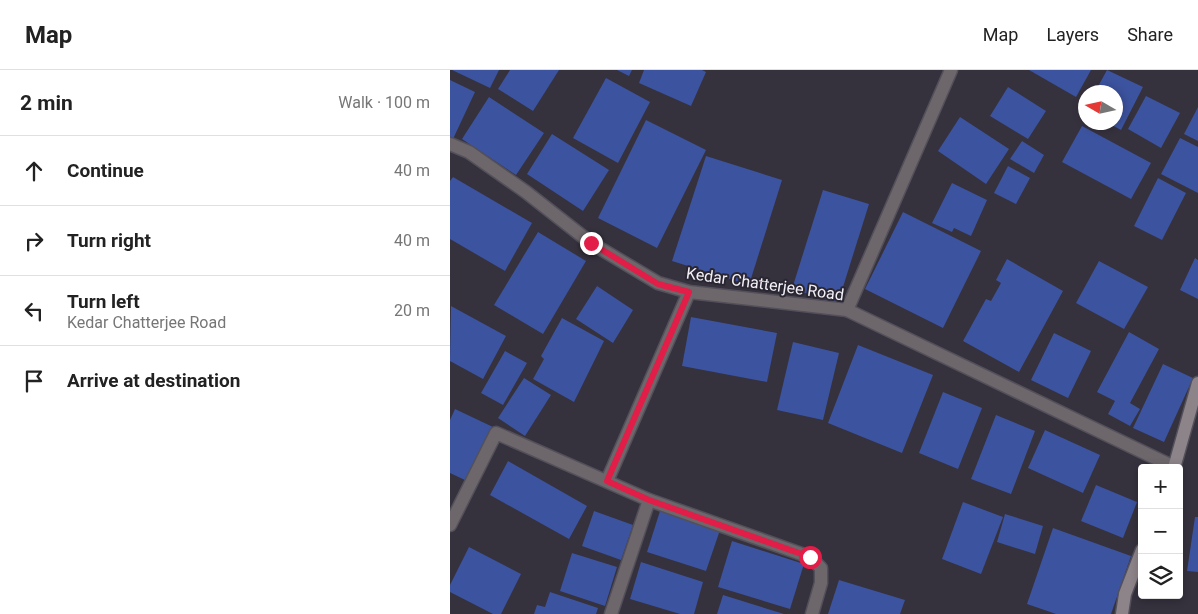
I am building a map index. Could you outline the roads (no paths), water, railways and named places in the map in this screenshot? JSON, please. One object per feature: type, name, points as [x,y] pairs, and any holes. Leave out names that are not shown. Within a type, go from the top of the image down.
[{"type":"street","points":[[847,310],[951,70]]},
{"type":"street","name":"Kedar Chatterjee Road","points":[[450,144],[469,152],[526,192],[591,243],[658,284],[689,292],[847,310],[1168,464]]},
{"type":"street","points":[[607,481],[689,292]]},
{"type":"street","points":[[1175,464],[1198,382]]},
{"type":"street","points":[[450,525],[496,433],[649,500],[810,557],[821,568],[821,583],[812,614]]},
{"type":"street","points":[[611,614],[649,500]]},
{"type":"street","points":[[1122,614],[1125,594],[1140,554]]}]
